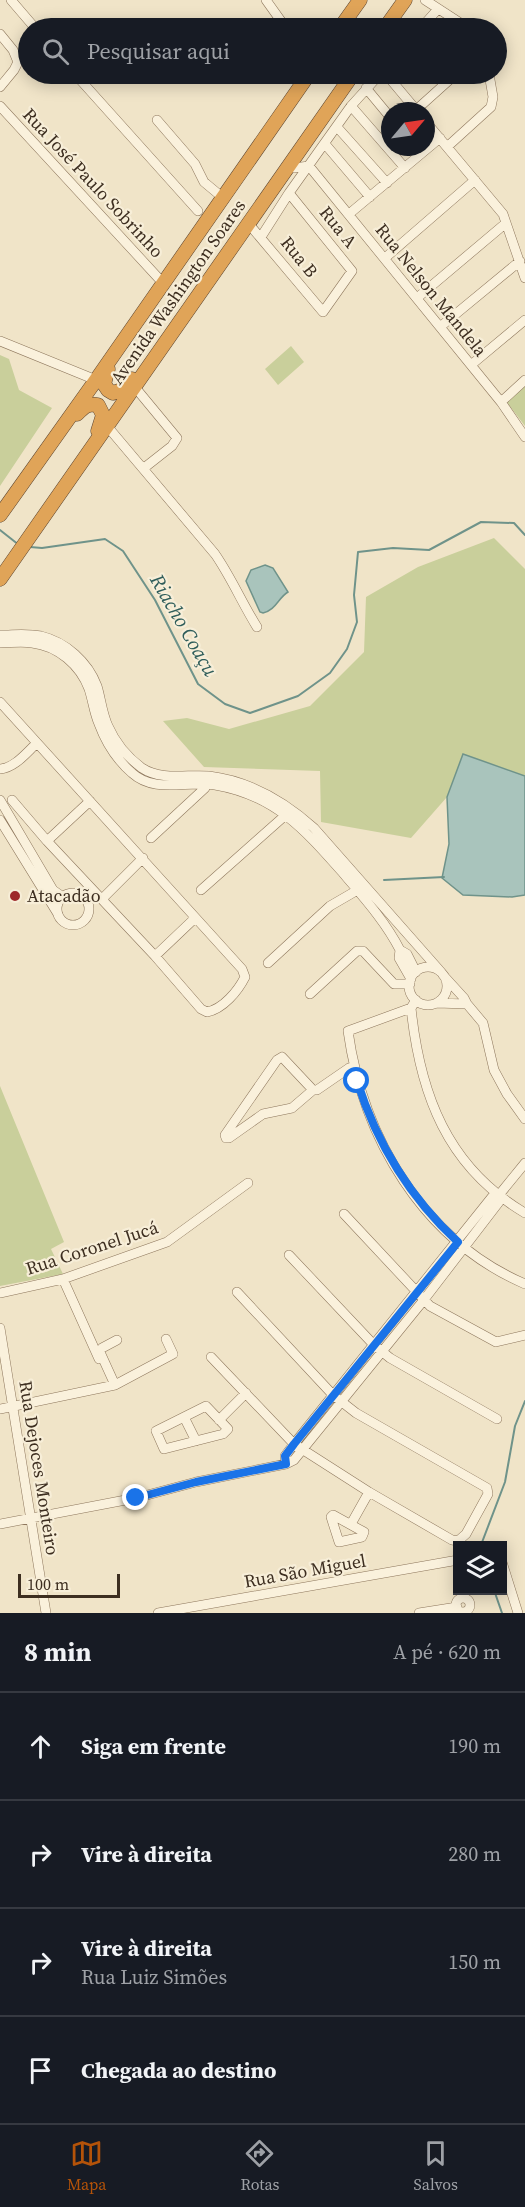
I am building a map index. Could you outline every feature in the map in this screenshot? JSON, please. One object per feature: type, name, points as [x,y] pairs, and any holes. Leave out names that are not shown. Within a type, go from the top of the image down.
[{"type":"highway","points":[[347,18],[360,0]]},
{"type":"highway","points":[[392,18],[405,0]]},
{"type":"highway","name":"Avenida Washington Soares","points":[[2,511],[302,84]]},
{"type":"highway","name":"Avenida Washington Soares","points":[[0,579],[346,84]]},
{"type":"highway","points":[[115,353],[104,381],[108,390],[113,393],[120,391],[137,375],[144,372]]},
{"type":"highway","points":[[66,423],[84,406],[98,405],[103,418],[93,444]]},
{"type":"street","points":[[11,0],[26,18]]},
{"type":"street","points":[[279,0],[269,4],[279,18]]},
{"type":"street","points":[[424,0],[452,18]]},
{"type":"street","points":[[430,18],[438,9]]},
{"type":"street","points":[[0,34],[13,50],[18,62],[0,87]]},
{"type":"street","points":[[84,84],[198,211]]},
{"type":"street","name":"Avenida Washington Soares","points":[[261,237],[311,162],[351,106],[370,84]]},
{"type":"street","points":[[394,84],[409,102]]},
{"type":"street","points":[[425,102],[445,84]]},
{"type":"street","points":[[447,147],[491,106],[493,97],[491,84]]},
{"type":"street","points":[[366,88],[381,106]]},
{"type":"street","name":"Rua José Paulo Sobrinho","points":[[0,106],[162,282]]},
{"type":"street","points":[[351,106],[405,168]]},
{"type":"street","points":[[157,120],[195,164],[204,182],[222,197]]},
{"type":"street","points":[[337,126],[387,183]]},
{"type":"street","points":[[435,132],[501,210],[525,278]]},
{"type":"street","points":[[435,141],[440,138]]},
{"type":"street","points":[[325,144],[370,197]]},
{"type":"street","name":"Rua Nelson Mandela","points":[[302,147],[349,214],[501,402],[525,437]]},
{"type":"street","points":[[349,214],[405,168],[414,156]]},
{"type":"street","points":[[289,164],[294,168],[311,162]]},
{"type":"street","points":[[385,258],[475,180]]},
{"type":"street","name":"Rua A","points":[[289,193],[352,272],[323,312]]},
{"type":"street","name":"Rua B","points":[[248,223],[323,312]]},
{"type":"street","points":[[417,298],[507,223]]},
{"type":"street","points":[[440,327],[520,261]]},
{"type":"street","points":[[471,365],[525,320]]},
{"type":"street","points":[[0,341],[96,380]]},
{"type":"street","points":[[501,402],[525,380]]},
{"type":"street","points":[[134,386],[177,438],[173,445],[144,468]]},
{"type":"street","points":[[107,426],[215,554],[257,627]]},
{"type":"street","points":[[0,634],[42,636],[66,647],[79,658],[94,679],[111,733],[136,776],[156,785],[168,780],[207,780],[248,794],[289,812],[409,935],[464,998],[466,1004],[483,1023],[489,1055],[499,1082],[525,1119]]},
{"type":"street","points":[[0,643],[40,644],[62,654],[83,676],[104,736],[127,761],[168,780]]},
{"type":"street","points":[[0,702],[244,972],[245,977],[241,985],[222,1006],[213,1011],[204,1011],[12,801]]},
{"type":"street","points":[[0,769],[10,767],[37,742]]},
{"type":"street","points":[[136,776],[142,768]]},
{"type":"street","points":[[156,785],[157,774]]},
{"type":"street","points":[[151,838],[207,780]]},
{"type":"street","points":[[0,800],[53,890],[63,897],[73,894],[82,897],[88,905],[87,915],[81,923],[71,925],[62,921],[0,820]]},
{"type":"street","points":[[47,841],[90,801]]},
{"type":"street","points":[[201,890],[289,812]]},
{"type":"street","points":[[102,900],[142,858]]},
{"type":"street","points":[[361,888],[399,947],[399,958],[411,975],[418,1059],[425,1087],[436,1114],[450,1139],[486,1185],[525,1213]]},
{"type":"street","points":[[267,963],[330,906],[361,888]]},
{"type":"street","points":[[58,914],[57,908],[63,897]]},
{"type":"street","points":[[155,956],[195,918]]},
{"type":"street","points":[[399,947],[409,935]]},
{"type":"street","points":[[310,994],[357,951],[363,951],[394,984],[428,967],[442,974],[447,988],[444,997],[437,1003]]},
{"type":"street","points":[[411,975],[427,956]]},
{"type":"street","points":[[466,1004],[413,1004],[348,1031],[353,1062],[368,1113],[390,1160],[421,1204],[461,1245],[494,1268],[525,1284]]},
{"type":"street","points":[[313,1090],[282,1057],[277,1060],[225,1135],[226,1138],[263,1114],[292,1108],[313,1090],[317,1090],[349,1068],[353,1062]]},
{"type":"street","points":[[250,1099],[263,1114]]},
{"type":"street","points":[[0,1524],[136,1498],[196,1482],[286,1464],[285,1456],[298,1446],[461,1245],[499,1202],[499,1195],[525,1163]]},
{"type":"street","name":"Rua Coronel Jucá","points":[[0,1293],[63,1279],[167,1242],[248,1183]]},
{"type":"street","points":[[344,1214],[420,1297],[443,1314],[496,1342],[525,1335]]},
{"type":"street","points":[[289,1255],[378,1349],[497,1419]]},
{"type":"street","points":[[63,1279],[114,1386]]},
{"type":"street","points":[[211,1357],[298,1446],[369,1492],[452,1540],[458,1541],[466,1534],[488,1494],[487,1488],[356,1413],[338,1398],[237,1292]]},
{"type":"street","name":"Rua Dejoces Monteiro","points":[[0,1328],[46,1613]]},
{"type":"street","points":[[0,1408],[114,1386],[173,1354],[166,1339]]},
{"type":"street","points":[[114,1386],[100,1352],[102,1348],[117,1340]]},
{"type":"street","points":[[219,1420],[246,1393]]},
{"type":"street","points":[[206,1406],[219,1420],[228,1429],[223,1434],[164,1449],[156,1431],[206,1406]]},
{"type":"street","points":[[184,1417],[196,1441]]},
{"type":"street","points":[[351,1524],[369,1492]]},
{"type":"street","name":"Rua São Miguel","points":[[158,1613],[453,1561]]},
{"type":"street","points":[[507,1578],[518,1613]]},
{"type":"street","points":[[419,1613],[457,1607]]},
{"type":"green space","points":[[291,346],[304,362],[278,385],[265,369]]},
{"type":"green space","points":[[0,355],[9,359],[19,390],[52,408],[0,486]]},
{"type":"green space","points":[[525,384],[525,426],[506,401]]},
{"type":"green space","points":[[494,538],[525,569],[525,776],[463,754],[447,797],[411,838],[321,822],[320,771],[204,767],[163,721],[187,718],[229,729],[310,706],[364,652],[366,597],[418,567]]},
{"type":"green space","points":[[0,1086],[64,1242],[51,1249],[63,1274],[0,1286]]},
{"type":"water","points":[[265,565],[273,568],[288,592],[271,609],[263,613],[260,612],[246,581],[251,570]]},
{"type":"water","points":[[463,754],[525,776],[525,895],[512,897],[463,895],[442,878],[449,844],[447,797]]},
{"type":"waterway","name":"Riacho Coaçu","points":[[30,547],[42,548],[105,539],[123,551],[155,600],[198,684],[225,704],[250,713],[298,696],[330,673],[347,649],[357,622],[354,595],[358,552],[393,548],[429,550],[481,522],[514,523],[525,535]]},
{"type":"waterway","name":"Riacho Coaçu","points":[[0,530],[19,545]]},
{"type":"waterway","points":[[384,880],[444,877]]},
{"type":"waterway","points":[[483,1541],[505,1482],[515,1426],[525,1401]]},
{"type":"waterway","points":[[496,1595],[502,1613]]},
{"type":"place","name":"Atacadão","points":[[15,896]]},
{"type":"route","points":[[136,1498],[196,1482],[286,1464],[285,1456],[294,1444],[458,1242],[432,1218],[390,1160],[374,1129],[357,1081]]}]
